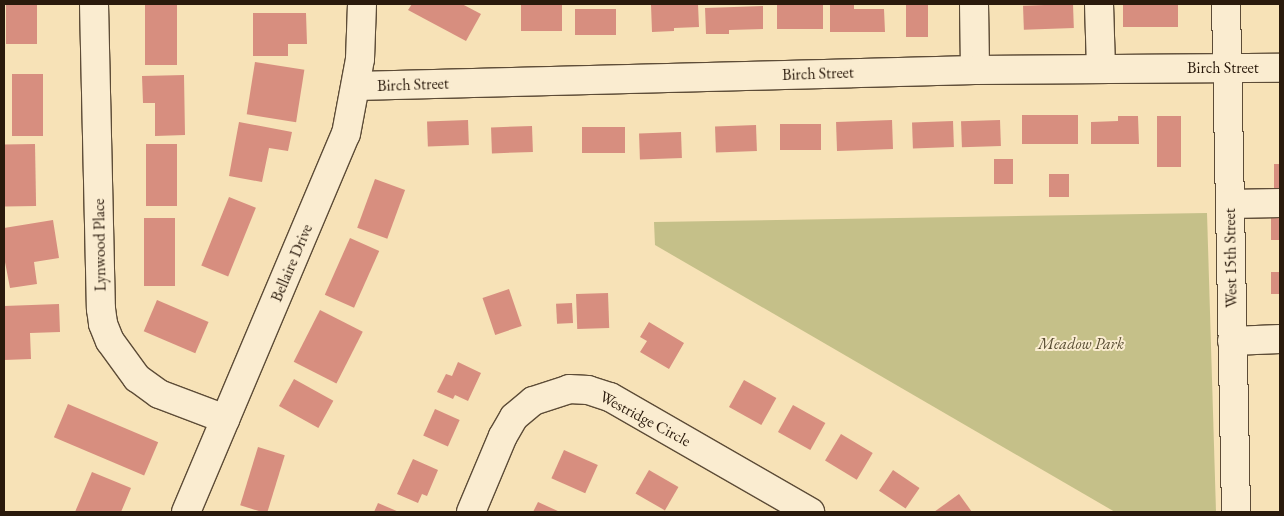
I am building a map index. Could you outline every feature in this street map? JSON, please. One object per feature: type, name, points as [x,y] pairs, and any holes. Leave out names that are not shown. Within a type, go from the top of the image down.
[{"type":"street","name":"Lynwood Place","points":[[94,4],[101,309],[103,324],[110,341],[137,378],[159,394],[225,419]]},
{"type":"street","name":"Bellaire Drive","points":[[186,512],[335,164],[346,134],[360,59],[362,4]]},
{"type":"street","points":[[974,4],[975,70]]},
{"type":"street","points":[[1099,4],[1101,68]]},
{"type":"street","name":"West 15th Street","points":[[1226,4],[1236,512]]},
{"type":"street","name":"Birch Street","points":[[356,86],[975,70],[1280,68]]},
{"type":"street","points":[[1230,204],[1280,203]]},
{"type":"street","points":[[1232,341],[1280,339]]},
{"type":"street","name":"Westridge Circle","points":[[470,512],[503,436],[514,417],[533,401],[569,389],[588,390],[610,397],[810,512]]},
{"type":"green space","name":"Meadow Park","points":[[1207,213],[1216,512],[1115,512],[655,245],[654,222]]},
{"type":"building","points":[[6,4],[37,4],[37,44],[6,44]]},
{"type":"building","points":[[145,4],[177,4],[177,65],[145,65]]},
{"type":"building","points":[[412,4],[462,4],[481,14],[466,41],[408,10]]},
{"type":"building","points":[[698,4],[699,27],[674,28],[674,31],[652,32],[651,5]]},
{"type":"building","points":[[777,4],[823,4],[823,29],[777,29]]},
{"type":"building","points":[[830,4],[854,4],[854,9],[884,9],[885,32],[830,32]]},
{"type":"building","points":[[906,4],[928,4],[928,37],[906,37]]},
{"type":"building","points":[[1073,4],[1074,28],[1024,30],[1023,6]]},
{"type":"building","points":[[1123,4],[1178,4],[1178,27],[1123,27]]},
{"type":"building","points":[[521,5],[562,5],[562,31],[521,31]]},
{"type":"building","points":[[763,6],[763,29],[729,30],[729,34],[706,34],[705,8]]},
{"type":"building","points":[[575,9],[616,9],[616,35],[575,35]]},
{"type":"building","points":[[253,13],[306,13],[307,44],[288,44],[288,56],[253,56]]},
{"type":"building","points":[[255,62],[304,70],[296,122],[247,114]]},
{"type":"building","points":[[12,74],[43,74],[43,136],[12,136]]},
{"type":"building","points":[[184,75],[185,135],[155,136],[155,103],[143,103],[142,76]]},
{"type":"building","points":[[1022,115],[1078,115],[1078,144],[1022,144]]},
{"type":"building","points":[[1118,116],[1138,116],[1139,144],[1091,144],[1091,122],[1118,121]]},
{"type":"building","points":[[1157,116],[1181,116],[1181,167],[1157,167]]},
{"type":"building","points":[[468,120],[469,145],[428,146],[427,121]]},
{"type":"building","points":[[892,120],[893,149],[837,151],[836,122]]},
{"type":"building","points":[[1000,120],[1001,146],[962,147],[961,121]]},
{"type":"building","points":[[953,121],[954,147],[913,148],[912,122]]},
{"type":"building","points":[[239,122],[292,132],[288,151],[269,148],[262,182],[229,176]]},
{"type":"building","points":[[780,124],[821,124],[821,150],[780,150]]},
{"type":"building","points":[[756,125],[757,151],[716,152],[715,126]]},
{"type":"building","points":[[532,126],[533,152],[492,153],[491,127]]},
{"type":"building","points":[[582,127],[625,127],[625,153],[582,153]]},
{"type":"building","points":[[681,132],[682,158],[640,159],[639,133]]},
{"type":"building","points":[[35,144],[36,206],[5,207],[4,145]]},
{"type":"building","points":[[146,144],[177,144],[177,206],[146,206]]},
{"type":"building","points":[[994,159],[1013,159],[1013,184],[994,184]]},
{"type":"building","points":[[1274,164],[1280,164],[1280,188],[1274,188]]},
{"type":"building","points":[[1049,174],[1069,174],[1069,197],[1049,197]]},
{"type":"building","points":[[375,179],[405,190],[387,239],[357,228]]},
{"type":"building","points":[[229,197],[256,208],[228,276],[201,266]]},
{"type":"building","points":[[1271,216],[1280,216],[1280,240],[1271,240]]},
{"type":"building","points":[[144,218],[175,218],[175,286],[144,286]]},
{"type":"building","points":[[53,220],[59,258],[34,262],[37,284],[10,288],[4,257],[4,228]]},
{"type":"building","points":[[350,238],[379,251],[354,308],[325,295]]},
{"type":"building","points":[[1271,272],[1280,272],[1280,294],[1271,294]]},
{"type":"building","points":[[509,289],[522,326],[495,335],[483,298]]},
{"type":"building","points":[[608,293],[609,328],[577,329],[576,294]]},
{"type":"building","points":[[157,300],[209,322],[195,353],[144,331]]},
{"type":"building","points":[[572,303],[573,323],[557,324],[556,304]]},
{"type":"building","points":[[59,304],[60,332],[30,333],[31,359],[4,360],[4,306]]},
{"type":"building","points":[[320,310],[363,332],[336,383],[294,362]]},
{"type":"building","points":[[649,322],[684,343],[669,369],[640,352],[647,341],[640,337]]},
{"type":"building","points":[[458,362],[481,373],[468,401],[455,395],[453,399],[437,392],[446,374],[452,376]]},
{"type":"building","points":[[294,379],[333,401],[318,428],[279,406]]},
{"type":"building","points":[[744,380],[776,398],[761,425],[729,407]]},
{"type":"building","points":[[68,404],[158,442],[144,475],[54,437]]},
{"type":"building","points":[[793,405],[825,423],[810,450],[778,432]]},
{"type":"building","points":[[435,409],[460,420],[448,446],[423,435]]},
{"type":"building","points":[[841,434],[873,453],[857,480],[825,461]]},
{"type":"building","points":[[258,447],[285,455],[267,512],[240,505]]},
{"type":"building","points":[[564,450],[598,465],[585,493],[551,478]]},
{"type":"building","points":[[413,459],[438,470],[427,496],[422,494],[418,503],[397,494]]},
{"type":"building","points":[[649,470],[678,487],[665,510],[636,493]]},
{"type":"building","points":[[893,470],[920,488],[906,509],[879,491]]},
{"type":"building","points":[[92,472],[131,488],[121,512],[75,512]]},
{"type":"building","points":[[959,494],[972,512],[934,512]]},
{"type":"building","points":[[538,502],[560,512],[533,512]]},
{"type":"building","points":[[378,503],[399,512],[374,512]]}]
